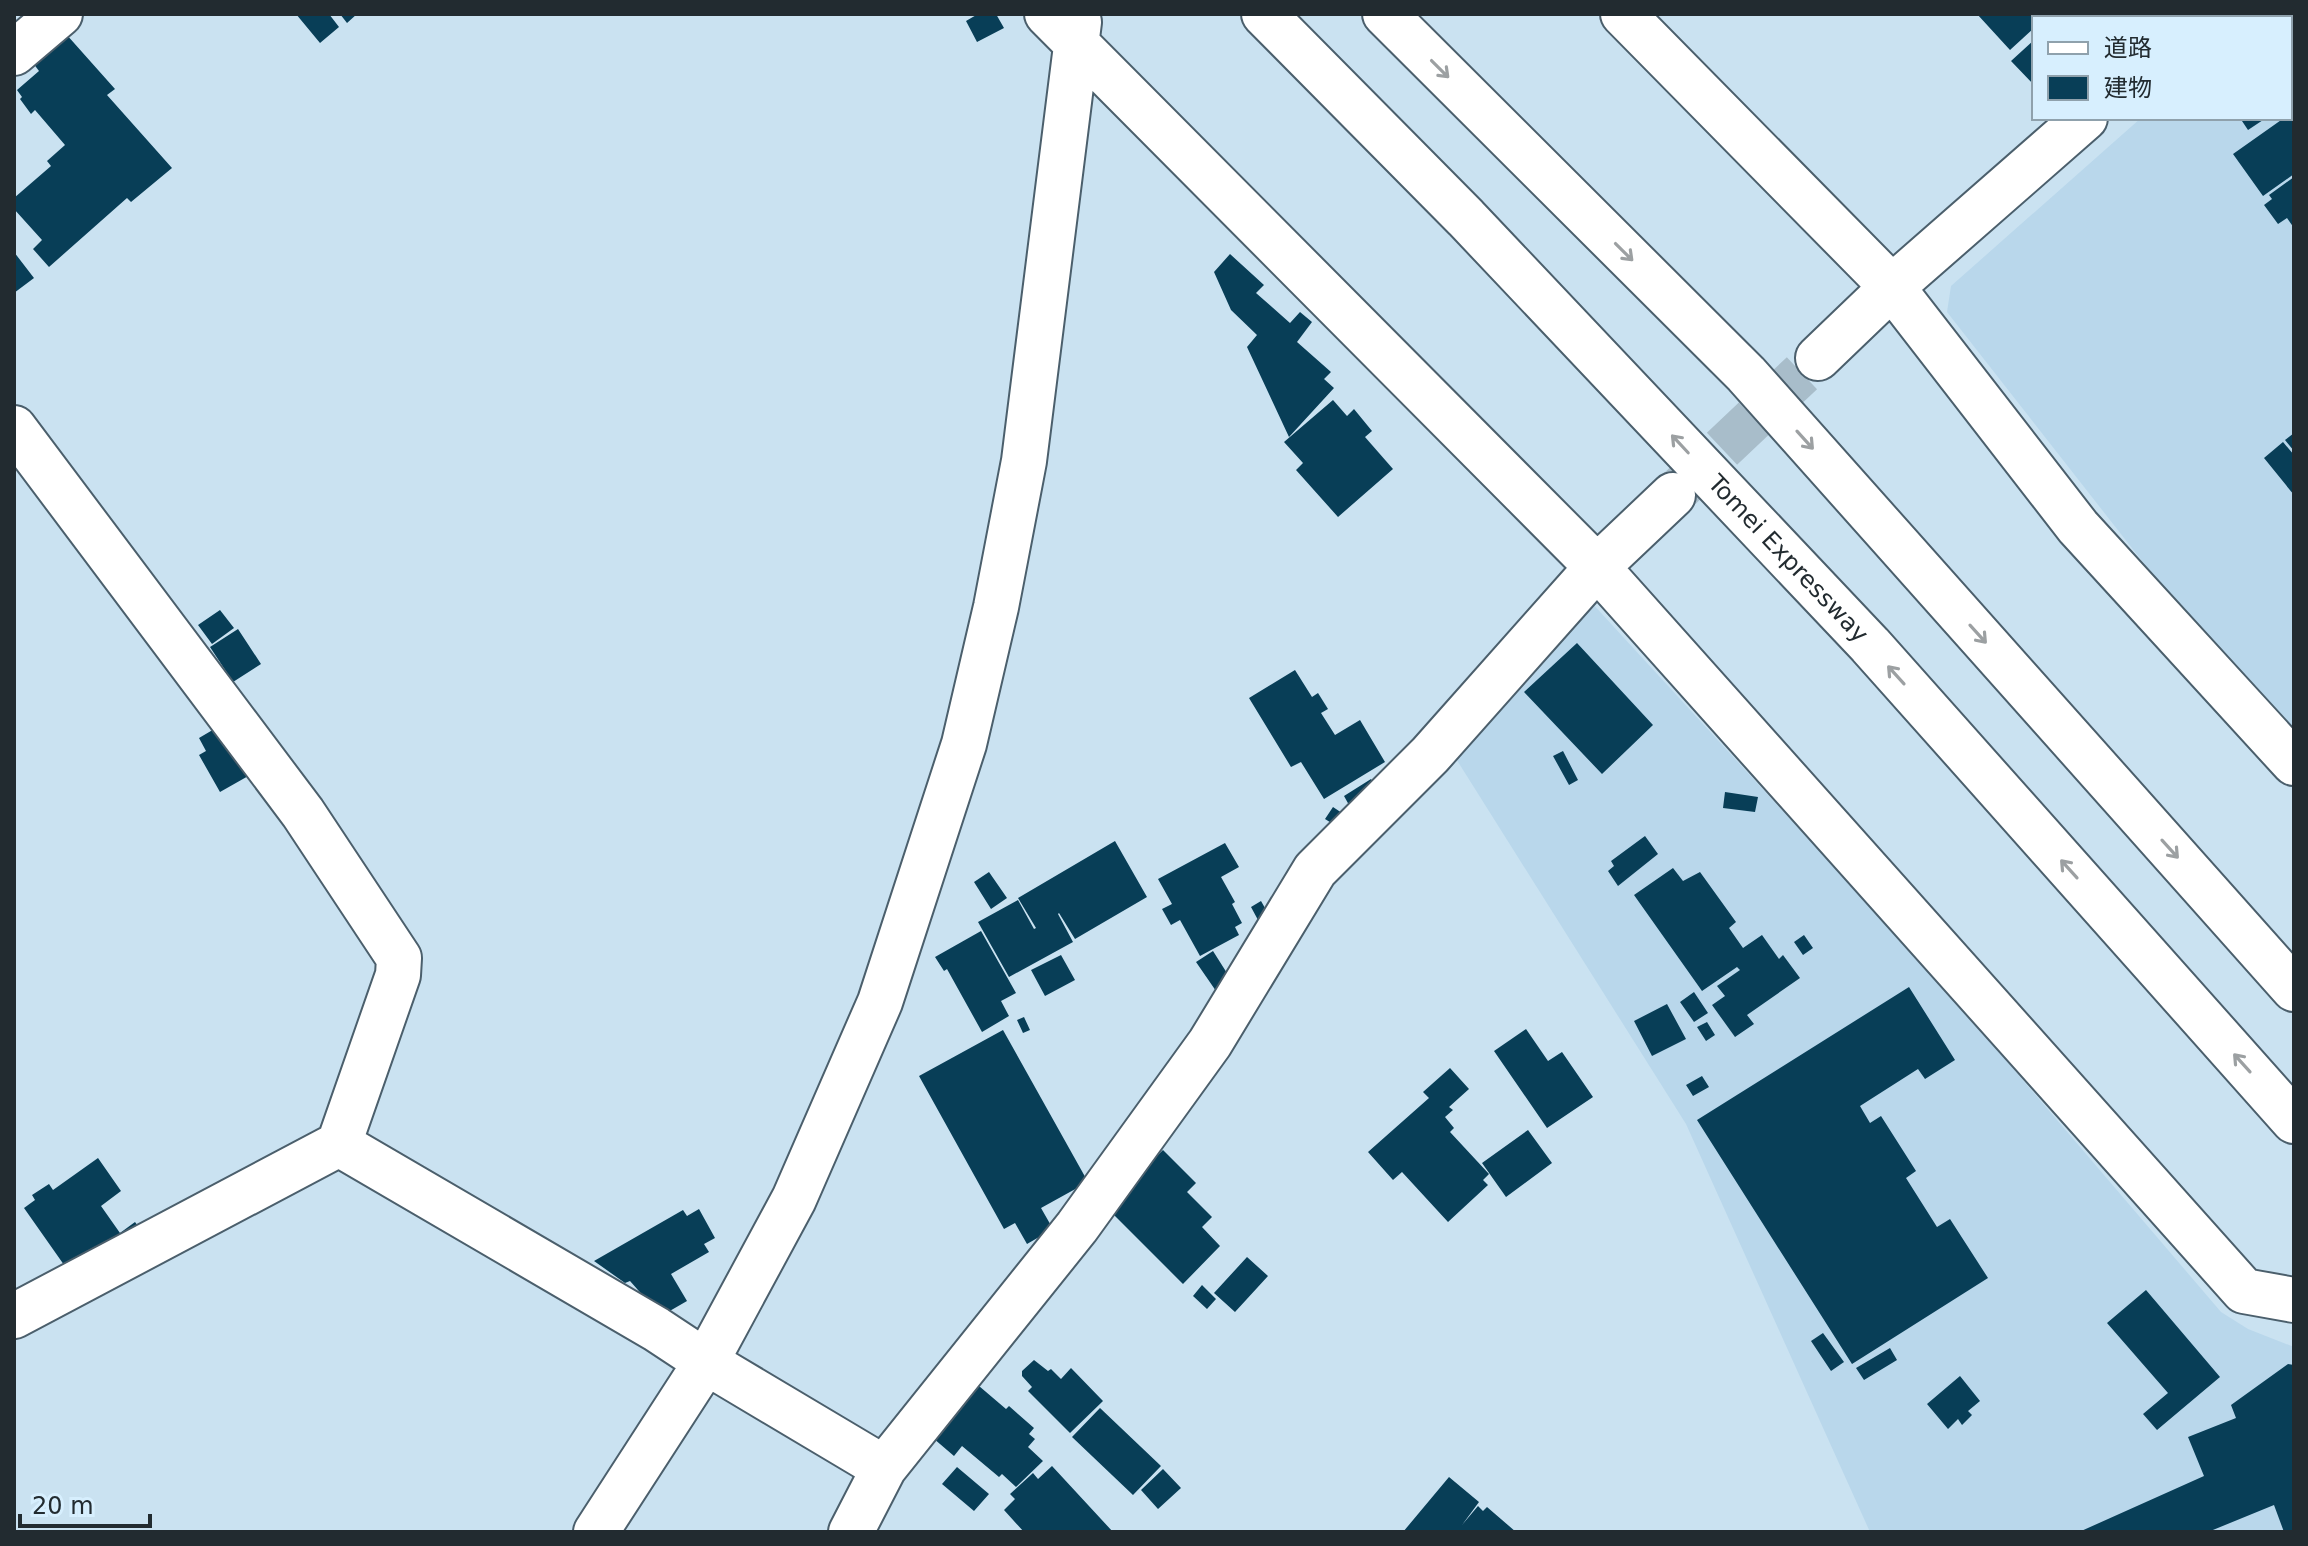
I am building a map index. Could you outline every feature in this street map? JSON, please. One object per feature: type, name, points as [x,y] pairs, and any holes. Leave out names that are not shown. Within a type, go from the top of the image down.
[{"type":"main road","points":[[14,53],[60,14]]},
{"type":"main road","name":"Tomei Expressway","points":[[1264,14],[1466,218],[1870,645],[2294,1121]]},
{"type":"main road","points":[[1385,14],[1746,374],[2294,989]]},
{"type":"main road","points":[[1623,14],[1892,287],[2078,527],[2294,763]]},
{"type":"main road","points":[[1068,23],[1597,567],[2244,1291],[2294,1300]]},
{"type":"main road","points":[[596,1532],[706,1362],[794,1199],[880,1002],[964,744],[996,607],[1024,461],[1068,23]]},
{"type":"main road","points":[[1818,358],[1892,287],[2083,120]]},
{"type":"main road","points":[[14,428],[303,813],[399,958],[398,975],[339,1144],[14,1316]]},
{"type":"main road","points":[[851,1532],[884,1468],[1077,1227],[1210,1043],[1315,870],[1430,755],[1597,567],[1673,495]]},
{"type":"main road","points":[[339,1144],[656,1329],[884,1468]]},
{"type":"shaded area","points":[[2294,14],[2294,728],[2146,566],[1947,312],[1951,286],[2139,120],[2292,120],[2292,16],[2255,16]]},
{"type":"shaded area","points":[[1591,602],[1927,968],[2221,1312],[2248,1329],[2294,1347],[2294,1532],[1870,1532],[1686,1124],[1448,746]]},
{"type":"building","points":[[296,14],[329,14],[339,27],[320,43]]},
{"type":"building","points":[[340,14],[357,14],[347,23]]},
{"type":"building","points":[[978,14],[996,14],[1004,28],[977,42],[966,21]]},
{"type":"building","points":[[1977,14],[2050,14],[2032,16],[2032,30],[2010,50]]},
{"type":"building","points":[[66,34],[115,89],[107,95],[172,168],[131,202],[127,198],[49,267],[33,249],[42,240],[14,209],[14,198],[51,166],[47,161],[65,145],[35,110],[31,114],[17,90],[39,71],[33,63]]},
{"type":"building","points":[[2032,42],[2032,83],[2011,61]]},
{"type":"building","points":[[2292,112],[2294,174],[2263,196],[2233,154],[2281,120],[2292,120]]},
{"type":"building","points":[[2241,120],[2263,120],[2248,130]]},
{"type":"building","points":[[2294,177],[2294,228],[2287,218],[2278,224],[2264,205],[2272,199],[2269,195]]},
{"type":"building","points":[[14,252],[34,278],[14,293]]},
{"type":"building","points":[[1230,254],[1264,285],[1256,293],[1290,323],[1300,312],[1312,322],[1297,342],[1331,372],[1324,379],[1334,388],[1289,437],[1247,347],[1257,335],[1231,310],[1214,272]]},
{"type":"building","points":[[1333,400],[1347,416],[1354,409],[1372,431],[1365,437],[1393,469],[1338,517],[1296,470],[1303,463],[1284,442]]},
{"type":"building","points":[[2294,433],[2294,451],[2285,440]]},
{"type":"building","points":[[2283,442],[2294,455],[2294,495],[2264,458]]},
{"type":"building","points":[[220,610],[234,628],[212,644],[198,625]]},
{"type":"building","points":[[238,629],[261,664],[233,682],[210,647]]},
{"type":"building","points":[[1577,643],[1653,725],[1602,774],[1524,692]]},
{"type":"building","points":[[1295,670],[1312,697],[1318,693],[1328,709],[1321,713],[1335,735],[1360,720],[1385,762],[1324,799],[1301,762],[1291,767],[1249,698]]},
{"type":"building","points":[[216,728],[250,775],[220,792],[199,755],[206,751],[199,738]]},
{"type":"building","points":[[1563,751],[1578,780],[1569,785],[1553,756]]},
{"type":"building","points":[[1371,779],[1377,789],[1349,805],[1344,796]]},
{"type":"building","points":[[1725,792],[1758,797],[1755,812],[1723,808]]},
{"type":"building","points":[[1333,807],[1348,817],[1341,829],[1325,819]]},
{"type":"building","points":[[1645,836],[1658,854],[1618,886],[1608,871],[1614,866],[1611,861]]},
{"type":"building","points":[[1115,841],[1147,897],[1075,939],[1059,913],[1073,942],[1009,977],[978,922],[1018,900],[1036,928],[1018,898]]},
{"type":"building","points":[[1225,843],[1239,867],[1221,877],[1242,923],[1235,927],[1239,935],[1200,956],[1180,920],[1171,925],[1162,909],[1172,904],[1158,879]]},
{"type":"building","points":[[1673,868],[1683,881],[1700,872],[1736,922],[1729,928],[1743,948],[1762,935],[1779,959],[1783,955],[1800,978],[1747,1015],[1754,1024],[1735,1037],[1712,1005],[1725,996],[1717,986],[1740,970],[1737,967],[1702,991],[1634,895]]},
{"type":"building","points":[[989,872],[1007,898],[991,909],[974,882]]},
{"type":"building","points":[[1261,901],[1269,915],[1258,920],[1251,907]]},
{"type":"building","points":[[981,931],[1016,993],[1001,1001],[1009,1016],[982,1032],[947,969],[944,971],[935,957]]},
{"type":"building","points":[[1804,935],[1813,948],[1803,955],[1794,942]]},
{"type":"building","points":[[1213,951],[1232,981],[1216,991],[1196,962]]},
{"type":"building","points":[[1061,955],[1075,980],[1045,996],[1031,970]]},
{"type":"building","points":[[1909,987],[1955,1060],[1925,1079],[1918,1069],[1860,1106],[1870,1123],[1881,1116],[1916,1171],[1906,1178],[1937,1227],[1950,1219],[1988,1278],[1852,1364],[1697,1120]]},
{"type":"building","points":[[1694,992],[1708,1013],[1694,1022],[1680,1002]]},
{"type":"building","points":[[1667,1004],[1686,1039],[1652,1056],[1634,1021]]},
{"type":"building","points":[[1024,1017],[1030,1030],[1023,1033],[1017,1020]]},
{"type":"building","points":[[1707,1022],[1715,1035],[1706,1041],[1697,1027]]},
{"type":"building","points":[[1526,1029],[1548,1061],[1562,1052],[1593,1097],[1547,1128],[1494,1051]]},
{"type":"building","points":[[1003,1030],[1088,1182],[1041,1208],[1053,1229],[1027,1244],[1015,1223],[1004,1229],[919,1076]]},
{"type":"building","points":[[1450,1068],[1469,1089],[1449,1107],[1453,1110],[1445,1117],[1454,1128],[1450,1132],[1489,1174],[1483,1180],[1488,1185],[1448,1222],[1402,1172],[1393,1180],[1368,1152],[1429,1098],[1423,1092]]},
{"type":"building","points":[[1702,1076],[1709,1087],[1693,1096],[1686,1085]]},
{"type":"building","points":[[1528,1130],[1552,1163],[1506,1197],[1482,1163]]},
{"type":"building","points":[[1163,1150],[1196,1183],[1187,1192],[1212,1217],[1202,1227],[1220,1246],[1183,1284],[1102,1203],[1118,1194]]},
{"type":"building","points":[[98,1158],[121,1191],[101,1206],[120,1233],[135,1222],[144,1234],[69,1272],[24,1208],[35,1200],[32,1195],[49,1184],[53,1190]]},
{"type":"building","points":[[699,1209],[715,1238],[704,1244],[709,1252],[671,1274],[687,1301],[661,1316],[630,1281],[625,1283],[594,1261],[683,1210],[687,1216]]},
{"type":"building","points":[[1247,1257],[1268,1276],[1235,1312],[1214,1293]]},
{"type":"building","points":[[1202,1285],[1216,1299],[1207,1309],[1193,1296]]},
{"type":"building","points":[[2146,1290],[2220,1377],[2157,1430],[2143,1414],[2168,1393],[2107,1323]]},
{"type":"building","points":[[1823,1333],[1844,1362],[1831,1371],[1811,1341]]},
{"type":"building","points":[[1890,1348],[1897,1360],[1864,1380],[1856,1368]]},
{"type":"building","points":[[1034,1360],[1048,1371],[1051,1369],[1061,1379],[1071,1368],[1103,1401],[1070,1433],[1028,1391],[1032,1387],[1022,1376],[1022,1371]]},
{"type":"building","points":[[2288,1364],[2294,1365],[2294,1532],[2284,1532],[2274,1505],[2208,1532],[2079,1532],[2204,1476],[2188,1437],[2236,1418],[2231,1405]]},
{"type":"building","points":[[1960,1376],[1980,1401],[1968,1411],[1972,1415],[1962,1425],[1958,1419],[1948,1429],[1927,1404]]},
{"type":"building","points":[[979,1386],[1034,1428],[1029,1434],[1035,1439],[1028,1447],[1043,1461],[1016,1487],[962,1446],[954,1456],[933,1438]]},
{"type":"building","points":[[1100,1408],[1161,1466],[1133,1495],[1072,1437]]},
{"type":"building","points":[[1052,1466],[1113,1532],[1024,1532],[1004,1510],[1015,1499],[1010,1494],[1033,1473],[1038,1479]]},
{"type":"building","points":[[957,1467],[989,1494],[974,1511],[942,1484]]},
{"type":"building","points":[[1163,1469],[1181,1488],[1158,1509],[1141,1490]]},
{"type":"building","points":[[1449,1477],[1479,1502],[1462,1525],[1478,1506],[1483,1511],[1487,1507],[1516,1532],[1403,1532]]},
{"type":"tunnel","points":[[1674,494],[1818,358]]}]
